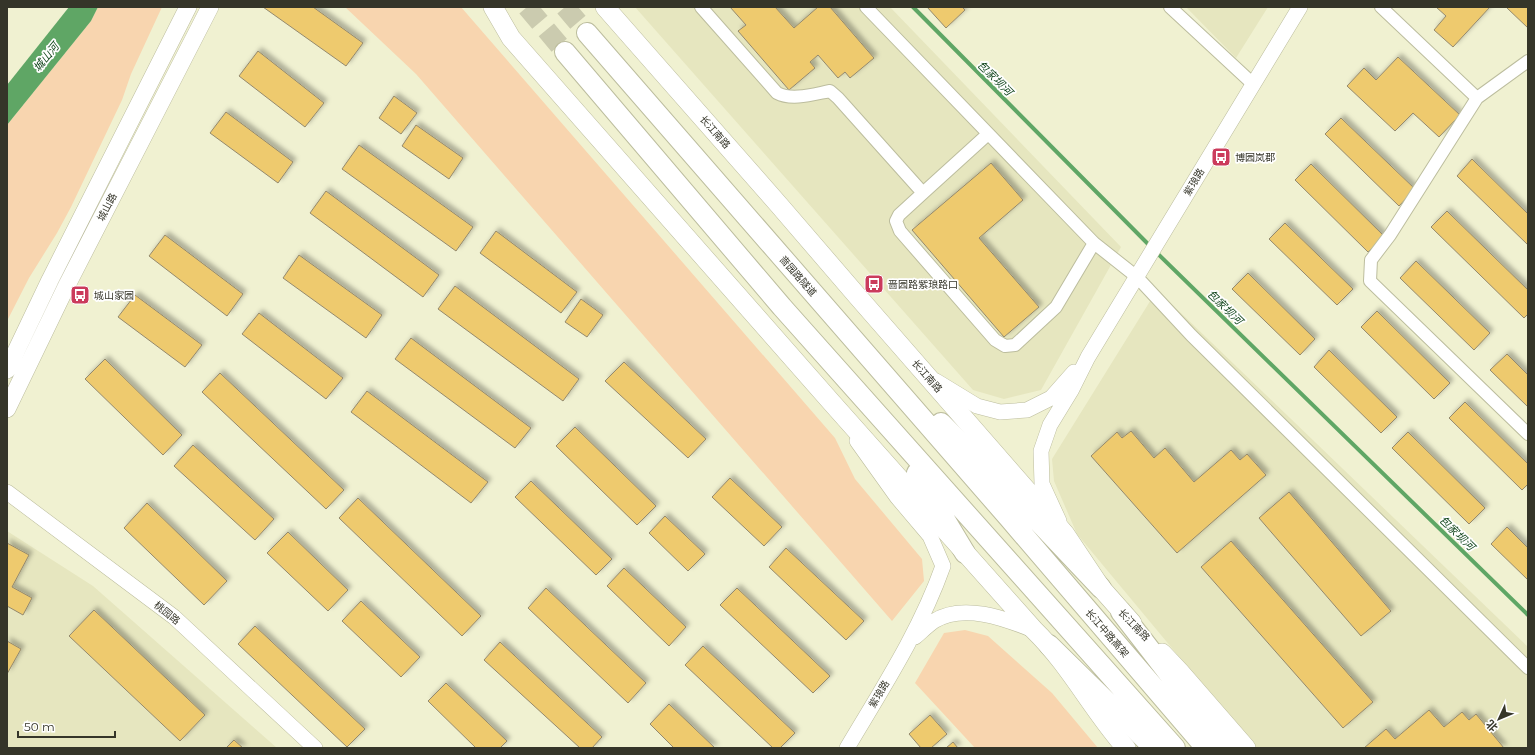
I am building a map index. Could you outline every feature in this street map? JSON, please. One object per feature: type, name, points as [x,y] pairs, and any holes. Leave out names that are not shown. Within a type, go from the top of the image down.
[{"type":"highway","name":"啬园路隧道","points":[[587,33],[1009,518]]},
{"type":"highway","points":[[565,52],[782,307],[1175,748]]},
{"type":"highway","points":[[677,137],[765,221],[929,410],[1016,498],[1101,588]]},
{"type":"highway","points":[[782,307],[916,472],[965,553]]},
{"type":"highway","name":"长江中路高架","points":[[1009,518],[1206,748]]},
{"type":"highway","points":[[1121,612],[1213,731],[1224,748]]},
{"type":"highway","points":[[1049,645],[1154,748]]},
{"type":"main road","name":"城山路","points":[[7,370],[50,280],[188,7]]},
{"type":"main road","name":"城山路","points":[[7,409],[66,287],[210,7]]},
{"type":"main road","points":[[493,7],[510,38],[965,553],[1049,645],[1112,732],[1126,748]]},
{"type":"main road","name":"长江南路","points":[[604,7],[779,205],[924,374],[1065,534],[1101,588],[1121,612],[1179,671],[1246,748]]},
{"type":"street","points":[[484,7],[510,38]]},
{"type":"street","points":[[701,7],[777,93],[783,97],[804,96],[830,91],[923,193]]},
{"type":"street","points":[[866,7],[1094,244],[1136,277],[1196,340],[1528,668]]},
{"type":"street","points":[[1170,7],[1254,84]]},
{"type":"street","name":"紫琅路","points":[[1088,357],[1300,7]]},
{"type":"street","points":[[1381,7],[1477,98]]},
{"type":"street","points":[[1528,61],[1477,98],[1390,235],[1371,260],[1370,281],[1528,434]]},
{"type":"street","points":[[988,134],[899,215],[896,221],[900,231],[995,340],[1005,346],[1015,345],[1056,307],[1094,244]]},
{"type":"street","points":[[924,374],[977,406],[1000,412],[1027,410],[1051,398],[1088,357]]},
{"type":"street","points":[[1065,534],[1042,484],[1041,451],[1050,425],[1072,389],[1088,357]]},
{"type":"street","name":"紫琅路","points":[[832,403],[873,465],[897,497],[930,536],[943,566],[933,594],[911,640],[847,748]]},
{"type":"street","name":"桃园路","points":[[7,492],[174,618],[315,748]]},
{"type":"street","points":[[911,640],[935,621],[957,613],[982,614],[1011,621],[1034,630]]},
{"type":"shaded area","points":[[98,7],[162,7],[131,74],[122,100],[71,207],[29,278],[7,321],[7,125],[91,21]]},
{"type":"shaded area","points":[[345,7],[461,7],[835,438],[855,479],[922,559],[924,581],[892,621],[416,74]]},
{"type":"shaded area","points":[[635,7],[890,7],[1121,247],[1041,390],[1004,399],[973,390]]},
{"type":"shaded area","points":[[1186,7],[1268,7],[1236,58]]},
{"type":"shaded area","points":[[1157,290],[1528,647],[1528,748],[1255,748],[1077,534],[1054,481],[1052,459]]},
{"type":"shaded area","points":[[7,531],[93,586],[277,748],[7,748]]},
{"type":"shaded area","points":[[965,630],[988,636],[1052,693],[1098,748],[975,748],[915,683],[944,633]]},
{"type":"water","name":"城山河","points":[[69,7],[98,7],[91,21],[7,125],[7,85]]},
{"type":"building","points":[[263,7],[313,7],[363,43],[346,66]]},
{"type":"building","points":[[730,7],[775,7],[794,28],[818,7],[830,7],[874,58],[850,78],[845,72],[838,78],[818,55],[810,62],[815,68],[789,90],[738,31],[746,25]]},
{"type":"building","points":[[927,7],[962,7],[965,10],[946,28]]},
{"type":"building","points":[[1436,7],[1490,7],[1453,47],[1434,30],[1446,16]]},
{"type":"building","points":[[1528,7],[1528,28],[1507,8]]},
{"type":"building","points":[[258,51],[324,103],[305,127],[239,76]]},
{"type":"building","points":[[1398,57],[1460,115],[1439,137],[1413,113],[1395,131],[1347,86],[1364,68],[1376,80]]},
{"type":"building","points":[[394,96],[417,113],[401,134],[379,118]]},
{"type":"building","points":[[226,112],[293,162],[278,183],[210,133]]},
{"type":"building","points":[[1341,118],[1415,189],[1399,206],[1325,134]]},
{"type":"building","points":[[416,125],[463,158],[449,179],[402,146]]},
{"type":"building","points":[[359,145],[473,227],[456,251],[342,169]]},
{"type":"building","points":[[1472,159],[1528,214],[1528,245],[1457,176]]},
{"type":"building","points":[[991,163],[1023,200],[979,238],[1039,307],[1004,337],[912,230]]},
{"type":"building","points":[[1311,164],[1384,236],[1368,252],[1295,180]]},
{"type":"building","points":[[326,191],[439,275],[423,297],[310,213]]},
{"type":"building","points":[[1447,211],[1528,290],[1528,314],[1524,318],[1431,227]]},
{"type":"building","points":[[1285,223],[1353,289],[1337,305],[1269,239]]},
{"type":"building","points":[[496,231],[577,292],[561,313],[480,253]]},
{"type":"building","points":[[165,235],[243,294],[227,316],[149,256]]},
{"type":"building","points":[[299,255],[382,315],[366,338],[283,278]]},
{"type":"building","points":[[1416,261],[1490,333],[1474,350],[1400,278]]},
{"type":"building","points":[[1248,273],[1315,339],[1300,355],[1232,289]]},
{"type":"building","points":[[455,286],[579,379],[563,401],[438,309]]},
{"type":"building","points":[[135,295],[202,345],[185,367],[118,317]]},
{"type":"building","points":[[581,299],[603,315],[587,337],[565,322]]},
{"type":"building","points":[[1377,311],[1450,383],[1434,399],[1361,327]]},
{"type":"building","points":[[259,313],[343,378],[326,399],[242,334]]},
{"type":"building","points":[[411,338],[531,428],[515,448],[395,359]]},
{"type":"building","points":[[1329,350],[1397,417],[1381,433],[1314,367]]},
{"type":"building","points":[[1507,354],[1528,375],[1528,407],[1490,370]]},
{"type":"building","points":[[105,359],[182,435],[163,455],[85,379]]},
{"type":"building","points":[[624,362],[706,439],[688,458],[605,381]]},
{"type":"building","points":[[220,373],[344,490],[326,509],[202,392]]},
{"type":"building","points":[[367,391],[488,482],[471,503],[351,412]]},
{"type":"building","points":[[1465,402],[1528,464],[1528,484],[1522,490],[1449,418]]},
{"type":"building","points":[[575,427],[656,506],[637,525],[556,446]]},
{"type":"building","points":[[1131,431],[1154,458],[1165,448],[1194,482],[1231,450],[1240,460],[1247,454],[1266,475],[1177,553],[1091,456],[1117,432],[1122,438]]},
{"type":"building","points":[[1408,432],[1485,508],[1469,524],[1392,448]]},
{"type":"building","points":[[193,445],[274,519],[255,540],[174,466]]},
{"type":"building","points":[[730,478],[782,527],[764,546],[712,497]]},
{"type":"building","points":[[531,481],[612,559],[596,575],[515,497]]},
{"type":"building","points":[[1289,492],[1391,611],[1361,636],[1259,518]]},
{"type":"building","points":[[358,498],[481,616],[462,636],[339,518]]},
{"type":"building","points":[[147,503],[227,581],[204,605],[124,528]]},
{"type":"building","points":[[665,516],[705,554],[688,571],[649,533]]},
{"type":"building","points":[[1507,527],[1528,548],[1528,580],[1491,544]]},
{"type":"building","points":[[288,532],[348,590],[328,611],[267,553]]},
{"type":"building","points":[[1231,541],[1373,702],[1343,728],[1201,567]]},
{"type":"building","points":[[7,543],[29,555],[12,587],[32,598],[23,615],[7,606]]},
{"type":"building","points":[[786,548],[864,621],[846,640],[769,567]]},
{"type":"building","points":[[624,568],[686,627],[669,646],[607,586]]},
{"type":"building","points":[[546,588],[646,683],[628,703],[528,608]]},
{"type":"building","points":[[737,588],[830,676],[813,693],[720,605]]},
{"type":"building","points":[[361,601],[420,657],[401,677],[342,621]]},
{"type":"building","points":[[94,610],[205,715],[180,741],[69,636]]},
{"type":"building","points":[[255,626],[365,729],[347,747],[238,644]]},
{"type":"building","points":[[7,641],[21,649],[7,674]]},
{"type":"building","points":[[500,642],[602,737],[592,748],[580,748],[484,660]]},
{"type":"building","points":[[703,646],[795,733],[780,748],[773,748],[685,665]]},
{"type":"building","points":[[446,683],[507,741],[500,748],[476,748],[428,701]]},
{"type":"building","points":[[669,704],[715,748],[674,748],[650,724]]},
{"type":"building","points":[[1429,710],[1444,727],[1462,712],[1469,720],[1476,714],[1504,748],[1364,748],[1386,729],[1395,739]]},
{"type":"building","points":[[930,715],[947,734],[931,748],[921,748],[909,734]]},
{"type":"building","points":[[234,740],[243,748],[226,748]]},
{"type":"building","points":[[953,742],[958,748],[946,748]]},
{"type":"waterway","name":"包家坝河","points":[[913,7],[1151,247]]},
{"type":"waterway","name":"包家坝河","points":[[1156,252],[1528,615]]},
{"type":"tunnel","points":[[527,7],[565,52]]},
{"type":"tunnel","points":[[565,7],[587,33]]},
{"type":"place","name":"博园岚郡","points":[[1221,157]]},
{"type":"place","name":"啬园路紫琅路口","points":[[874,284]]},
{"type":"place","name":"城山家园","points":[[80,295]]}]
